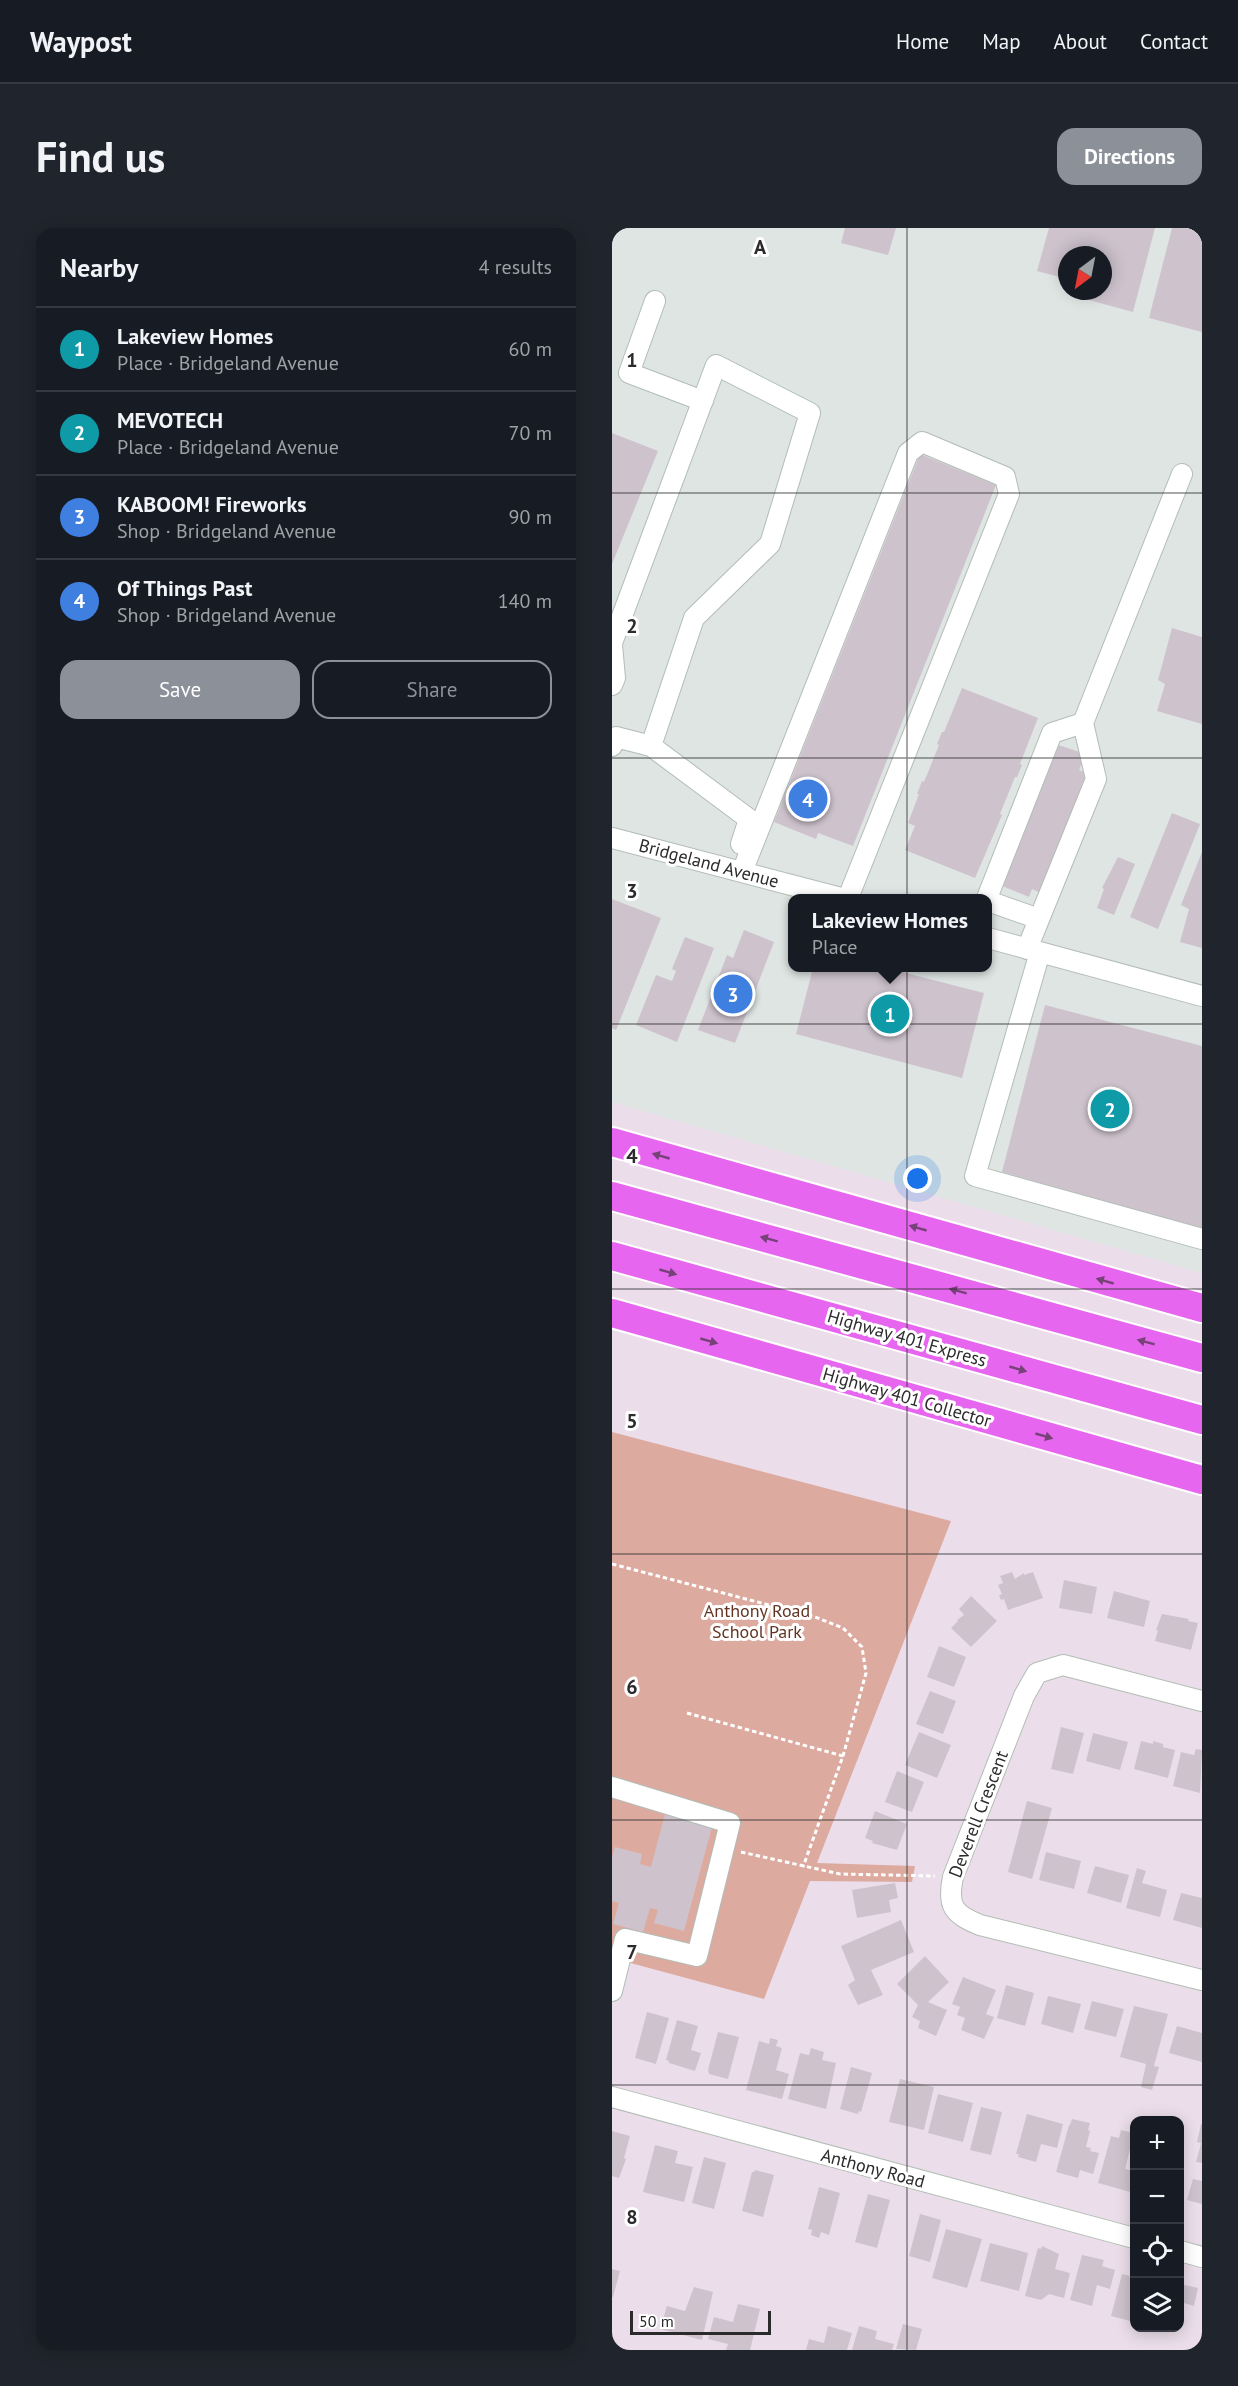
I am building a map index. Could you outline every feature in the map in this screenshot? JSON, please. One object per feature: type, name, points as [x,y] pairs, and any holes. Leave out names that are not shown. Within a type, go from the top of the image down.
[{"type":"highway","points":[[612,1142],[1202,1308]]},
{"type":"highway","points":[[612,1196],[1202,1358]]},
{"type":"highway","name":"Highway 401 Express","points":[[612,1256],[1202,1420]]},
{"type":"highway","name":"Highway 401 Collector","points":[[612,1313],[1202,1480]]},
{"type":"street","points":[[655,302],[629,374],[703,401]]},
{"type":"street","points":[[612,686],[615,678],[612,644],[716,365],[810,413],[770,544],[694,618],[651,746]]},
{"type":"street","points":[[738,871],[908,453],[922,441],[1005,477],[1009,494],[850,894]]},
{"type":"street","points":[[1182,474],[1083,723],[1096,779],[1039,919],[975,1176],[1202,1239]]},
{"type":"street","points":[[989,894],[1052,734],[1083,723]]},
{"type":"street","points":[[612,746],[616,737],[651,746],[749,819],[738,871]]},
{"type":"street","name":"Bridgeland Avenue","points":[[612,838],[826,894]]},
{"type":"street","points":[[992,902],[1039,919]]},
{"type":"street","points":[[992,939],[1202,996]]},
{"type":"street","name":"Deverell Crescent","points":[[1202,1701],[1063,1665],[1037,1673],[1024,1696],[953,1878],[949,1896],[955,1911],[980,1925],[1202,1980]]},
{"type":"street","points":[[612,1787],[730,1823],[697,1956],[625,1939],[612,1991]]},
{"type":"street","name":"Anthony Road","points":[[612,2097],[1130,2237]]},
{"type":"street","points":[[1184,2252],[1202,2257]]},
{"type":"path","points":[[612,1564],[815,1617],[843,1628],[862,1647],[866,1673],[843,1756],[803,1867]]},
{"type":"path","points":[[687,1713],[843,1756]]},
{"type":"path","points":[[724,1847],[840,1874],[953,1878]]},
{"type":"shaded area","points":[[612,228],[1202,228],[1202,1273],[612,1102]]},
{"type":"green space","name":"Anthony Road School Park","points":[[612,1432],[951,1521],[817,1863],[915,1866],[912,1882],[810,1881],[764,1999],[612,1958]]},
{"type":"building","points":[[845,228],[896,228],[888,255],[841,243]]},
{"type":"building","points":[[1049,228],[1155,228],[1133,312],[1089,300],[1112,300],[1112,246],[1058,246],[1058,277],[1037,271]]},
{"type":"building","points":[[1172,228],[1202,228],[1202,332],[1149,318]]},
{"type":"building","points":[[612,433],[658,451],[612,564]]},
{"type":"building","points":[[920,454],[996,485],[853,846],[818,833],[816,839],[774,822]]},
{"type":"building","points":[[1172,628],[1202,637],[1202,724],[1157,711],[1165,684],[1158,680]]},
{"type":"building","points":[[962,688],[1038,718],[1020,764],[1022,765],[1015,777],[1000,814],[1002,815],[975,878],[905,850],[915,826],[908,823],[919,794],[917,794]]},
{"type":"building","points":[[1055,744],[1086,754],[1079,770],[1089,774],[1043,894],[1032,889],[1029,897],[1000,885],[1042,785],[1038,784]]},
{"type":"building","points":[[1172,813],[1200,824],[1158,929],[1130,917]]},
{"type":"building","points":[[1202,852],[1202,948],[1180,942],[1189,909],[1181,905]]},
{"type":"building","points":[[1118,857],[1135,864],[1114,915],[1097,908],[1104,889],[1102,888]]},
{"type":"building","points":[[612,899],[661,918],[616,1030],[612,1028]]},
{"type":"building","points":[[744,930],[774,942],[735,1043],[698,1030],[727,955],[733,958]]},
{"type":"building","points":[[685,937],[714,948],[677,1042],[636,1025],[656,975],[672,981],[676,971],[672,969]]},
{"type":"building","points":[[812,972],[902,972],[984,993],[962,1078],[796,1034]]},
{"type":"building","points":[[1045,1005],[1202,1046],[1202,1229],[1002,1172]]},
{"type":"building","points":[[1012,1572],[1015,1579],[1024,1573],[1024,1575],[1033,1572],[1043,1598],[1008,1610],[1004,1599],[1001,1600],[999,1595],[1002,1594],[998,1585],[1003,1583],[1000,1576]]},
{"type":"building","points":[[1064,1580],[1097,1587],[1092,1614],[1059,1608]]},
{"type":"building","points":[[1114,1591],[1150,1601],[1144,1627],[1107,1618]]},
{"type":"building","points":[[971,1596],[997,1621],[971,1647],[951,1628],[964,1615],[959,1609]]},
{"type":"building","points":[[1162,1614],[1198,1623],[1191,1650],[1155,1641]]},
{"type":"building","points":[[939,1646],[966,1657],[954,1687],[927,1677]]},
{"type":"building","points":[[930,1691],[956,1701],[943,1734],[916,1724]]},
{"type":"building","points":[[1061,1727],[1084,1733],[1073,1774],[1051,1769]]},
{"type":"building","points":[[919,1732],[951,1745],[937,1778],[905,1765]]},
{"type":"building","points":[[1093,1733],[1128,1742],[1120,1770],[1086,1761]]},
{"type":"building","points":[[1141,1741],[1153,1744],[1153,1741],[1175,1750],[1168,1778],[1134,1769]]},
{"type":"building","points":[[1196,1749],[1202,1750],[1200,1793],[1173,1786],[1181,1752],[1194,1755]]},
{"type":"building","points":[[897,1771],[924,1782],[912,1812],[885,1802]]},
{"type":"building","points":[[1027,1801],[1052,1808],[1032,1879],[1008,1872]]},
{"type":"building","points":[[875,1811],[907,1824],[897,1850],[872,1843],[873,1841],[865,1838]]},
{"type":"building","points":[[665,1814],[712,1827],[684,1931],[654,1923],[658,1910],[650,1908],[643,1932],[613,1924],[619,1903],[612,1901],[612,1857],[615,1847],[642,1854],[640,1864],[651,1867]]},
{"type":"building","points":[[1046,1852],[1081,1861],[1074,1889],[1039,1880]]},
{"type":"building","points":[[1095,1866],[1129,1875],[1121,1903],[1087,1893]]},
{"type":"building","points":[[1137,1868],[1146,1871],[1142,1883],[1167,1890],[1160,1917],[1126,1908]]},
{"type":"building","points":[[895,1883],[898,1898],[889,1900],[891,1912],[857,1918],[852,1890]]},
{"type":"building","points":[[1181,1893],[1202,1898],[1202,1928],[1173,1920]]},
{"type":"building","points":[[901,1920],[914,1952],[871,1970],[883,1995],[858,2005],[848,1985],[855,1980],[841,1946]]},
{"type":"building","points":[[925,1956],[949,1982],[928,2002],[947,2010],[936,2036],[918,2028],[920,2021],[912,2017],[918,2005],[897,1984]]},
{"type":"building","points":[[963,1977],[996,1990],[986,2014],[994,2017],[984,2039],[961,2030],[965,2018],[957,2015],[960,2007],[952,2004]]},
{"type":"building","points":[[1006,1985],[1034,1993],[1025,2026],[997,2018]]},
{"type":"building","points":[[1048,1996],[1081,2004],[1073,2033],[1041,2024]]},
{"type":"building","points":[[1092,2001],[1124,2009],[1116,2037],[1084,2029]]},
{"type":"building","points":[[1134,2006],[1168,2014],[1154,2066],[1159,2067],[1152,2090],[1141,2087],[1146,2064],[1120,2057]]},
{"type":"building","points":[[647,2012],[669,2018],[656,2064],[635,2058]]},
{"type":"building","points":[[677,2020],[698,2026],[691,2050],[701,2053],[695,2071],[666,2060]]},
{"type":"building","points":[[1177,2026],[1202,2033],[1202,2062],[1169,2053]]},
{"type":"building","points":[[718,2032],[739,2037],[728,2079],[709,2074],[708,2070]]},
{"type":"building","points":[[770,2038],[778,2040],[776,2046],[782,2048],[776,2070],[789,2074],[782,2099],[746,2090],[759,2041],[769,2044]]},
{"type":"building","points":[[811,2048],[824,2052],[822,2060],[836,2063],[826,2109],[788,2099],[800,2053],[809,2055]]},
{"type":"building","points":[[851,2067],[872,2073],[861,2112],[859,2111],[858,2114],[840,2109]]},
{"type":"building","points":[[900,2079],[934,2087],[924,2130],[889,2122]]},
{"type":"building","points":[[938,2094],[973,2103],[963,2142],[928,2133]]},
{"type":"building","points":[[981,2107],[1002,2112],[991,2155],[970,2150]]},
{"type":"building","points":[[1027,2114],[1063,2124],[1057,2148],[1041,2144],[1036,2162],[1018,2157],[1019,2154],[1016,2154]]},
{"type":"building","points":[[1072,2119],[1090,2123],[1086,2147],[1091,2148],[1090,2151],[1099,2153],[1093,2174],[1080,2170],[1078,2178],[1056,2172]]},
{"type":"building","points":[[1201,2124],[1202,2163],[1196,2162],[1201,2143],[1197,2142]]},
{"type":"building","points":[[1121,2130],[1130,2132],[1130,2149],[1125,2169],[1130,2170],[1130,2192],[1098,2183],[1111,2136],[1119,2138]]},
{"type":"building","points":[[612,2131],[630,2136],[624,2158],[626,2159],[619,2178],[612,2176]]},
{"type":"building","points":[[655,2145],[678,2151],[675,2163],[693,2167],[684,2202],[643,2192]]},
{"type":"building","points":[[704,2157],[726,2163],[714,2209],[692,2203]]},
{"type":"building","points":[[755,2170],[774,2175],[763,2217],[742,2211],[752,2172]]},
{"type":"building","points":[[1193,2179],[1202,2181],[1202,2204],[1187,2200]]},
{"type":"building","points":[[819,2187],[840,2193],[829,2235],[821,2232],[819,2238],[811,2235],[812,2230],[808,2229]]},
{"type":"building","points":[[868,2194],[890,2200],[877,2248],[855,2242]]},
{"type":"building","points":[[920,2214],[941,2220],[930,2262],[909,2256]]},
{"type":"building","points":[[946,2229],[982,2239],[967,2288],[932,2278]]},
{"type":"building","points":[[990,2243],[1028,2253],[1019,2291],[980,2281]]},
{"type":"building","points":[[1042,2246],[1059,2254],[1055,2269],[1070,2273],[1064,2298],[1049,2294],[1041,2300],[1025,2296],[1038,2248],[1041,2249]]},
{"type":"building","points":[[1082,2255],[1104,2260],[1102,2266],[1115,2270],[1110,2289],[1097,2285],[1092,2306],[1070,2300]]},
{"type":"building","points":[[612,2269],[620,2271],[613,2297],[612,2297]]},
{"type":"building","points":[[1122,2274],[1130,2276],[1130,2321],[1111,2316]]},
{"type":"building","points":[[1184,2285],[1198,2288],[1194,2306],[1184,2303]]},
{"type":"building","points":[[694,2287],[713,2292],[702,2340],[660,2329],[667,2306],[685,2311]]},
{"type":"building","points":[[738,2304],[760,2309],[750,2350],[726,2350],[728,2344],[708,2339],[714,2317],[733,2322]]},
{"type":"building","points":[[903,2324],[922,2329],[916,2350],[896,2349]]},
{"type":"building","points":[[828,2326],[852,2333],[847,2350],[806,2350],[809,2339],[824,2343]]},
{"type":"building","points":[[859,2326],[877,2331],[875,2339],[894,2344],[892,2350],[852,2350]]},
{"type":"place","name":"Of Things Past","points":[[808,799]]},
{"type":"place","name":"KABOOM! Fireworks","points":[[733,994]]},
{"type":"place","name":"Lakeview Homes","points":[[890,1014]]},
{"type":"place","name":"MEVOTECH","points":[[1110,1109]]}]
